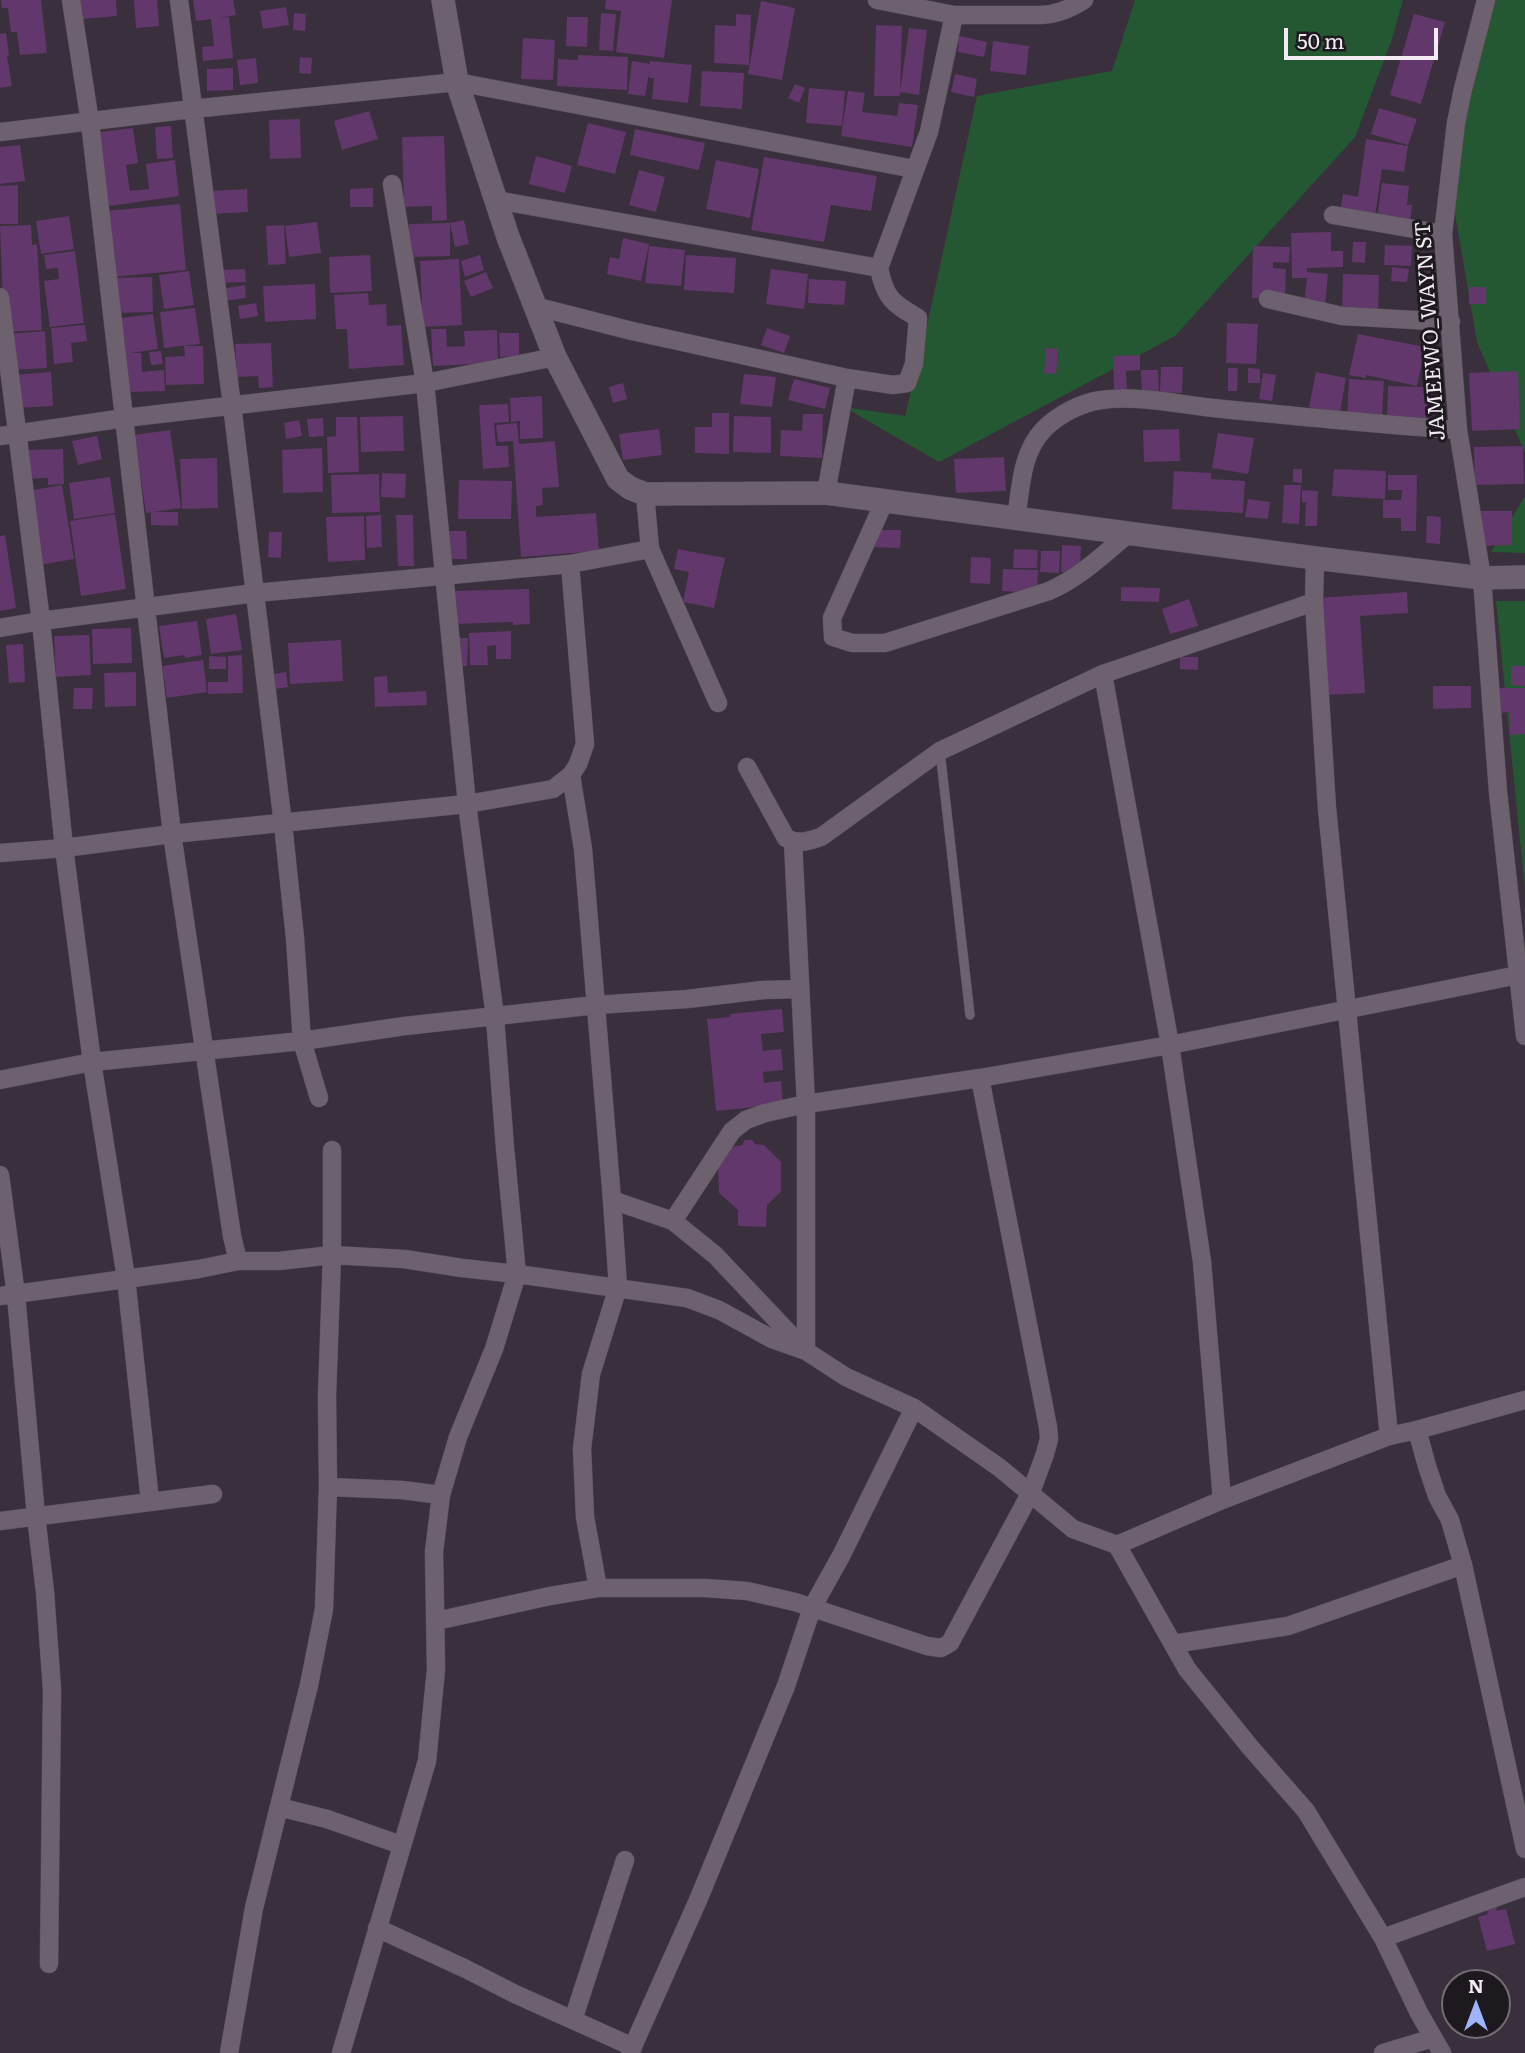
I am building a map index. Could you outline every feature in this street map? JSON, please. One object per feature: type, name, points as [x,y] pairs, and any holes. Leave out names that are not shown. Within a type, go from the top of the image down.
[{"type":"street","points":[[71,0],[90,121],[172,834],[232,1236],[238,1261]]},
{"type":"street","points":[[179,0],[284,824],[302,1041],[319,1098]]},
{"type":"street","points":[[443,0],[457,82],[534,306],[555,357],[618,479],[630,488],[645,494],[825,493],[1315,558],[1482,578],[1525,577]]},
{"type":"street","points":[[877,0],[954,15],[1049,15],[1065,11],[1084,0]]},
{"type":"street","name":"JAMEEWO_WAYN ST","points":[[1486,0],[1456,123],[1443,234],[1458,430],[1482,578],[1498,792],[1525,1036]]},
{"type":"street","points":[[534,306],[657,337],[848,378],[892,385],[907,383],[914,364],[918,318],[899,306],[884,290],[879,268],[929,132],[954,15]]},
{"type":"street","points":[[0,132],[457,82],[914,169]]},
{"type":"street","points":[[341,2053],[427,1761],[436,1669],[434,1552],[441,1495],[458,1437],[494,1349],[517,1273],[495,1017],[467,804],[425,383],[391,184]]},
{"type":"street","points":[[496,200],[879,268]]},
{"type":"street","points":[[1333,215],[1443,234]]},
{"type":"street","points":[[0,297],[41,621],[64,848],[92,1062],[126,1278],[150,1502]]},
{"type":"street","points":[[1268,299],[1342,316],[1451,322]]},
{"type":"street","points":[[0,436],[125,418],[425,383],[555,357]]},
{"type":"street","points":[[825,493],[848,378]]},
{"type":"street","points":[[1017,519],[1026,457],[1044,429],[1072,408],[1100,400],[1130,399],[1458,430]]},
{"type":"street","points":[[645,494],[650,549],[718,703]]},
{"type":"street","points":[[886,500],[832,618],[833,638],[852,643],[885,643],[1049,591],[1076,577],[1128,534]]},
{"type":"street","points":[[0,628],[255,593],[570,564],[650,549]]},
{"type":"street","points":[[1315,558],[1314,601],[1327,808],[1389,1436]]},
{"type":"street","points":[[0,853],[467,804],[554,789],[571,775],[585,744],[570,564]]},
{"type":"street","points":[[747,767],[786,838],[793,842],[802,842],[821,837],[940,751],[1103,674],[1314,601]]},
{"type":"street","points":[[1103,674],[1170,1045],[1202,1262],[1222,1500]]},
{"type":"street","points":[[571,775],[583,849],[618,1287],[591,1374],[582,1449],[585,1517],[598,1588]]},
{"type":"street","points":[[793,842],[806,1104],[806,1351]]},
{"type":"street","points":[[673,1221],[732,1131],[746,1120],[765,1113],[1170,1045],[1518,975]]},
{"type":"street","points":[[0,1080],[92,1062],[302,1041],[405,1026],[596,1005],[800,989]]},
{"type":"street","points":[[436,1621],[598,1588],[705,1588],[747,1591],[795,1602],[927,1646],[941,1648],[950,1643],[1031,1492],[1049,1439],[981,1078]]},
{"type":"street","points":[[229,2053],[254,1908],[309,1685],[324,1609],[332,1150]]},
{"type":"street","points":[[0,1175],[8,1295],[45,1592],[52,1690],[49,1964]]},
{"type":"street","points":[[612,1200],[673,1221],[715,1255],[806,1351],[846,1377],[914,1408],[968,1444],[1031,1492],[1073,1529],[1117,1545],[1187,1669],[1306,1811],[1383,1938],[1438,2046],[1383,2053]]},
{"type":"street","points":[[8,1295],[199,1269],[238,1261],[279,1261],[332,1255],[404,1259],[687,1298],[719,1310],[772,1339],[806,1351]]},
{"type":"street","points":[[1117,1545],[1222,1500],[1389,1436],[1525,1400]]},
{"type":"street","points":[[377,1928],[632,2050],[699,1898],[781,1698],[812,1608],[841,1556],[914,1408]]},
{"type":"street","points":[[1417,1430],[1437,1496],[1450,1520],[1463,1564],[1525,1849]]},
{"type":"street","points":[[328,1487],[402,1490],[441,1495]]},
{"type":"street","points":[[0,1521],[213,1494]]},
{"type":"street","points":[[1173,1644],[1288,1626],[1463,1564]]},
{"type":"street","points":[[279,1807],[327,1819],[401,1845]]},
{"type":"street","points":[[573,2020],[625,1860]]},
{"type":"street","points":[[1383,1938],[1525,1887]]},
{"type":"lane","points":[[940,751],[970,1015]]},
{"type":"green space","points":[[1135,0],[1403,0],[1392,39],[1355,137],[1175,336],[939,462],[844,407],[905,416],[977,96],[1112,71]]},
{"type":"green space","points":[[1482,0],[1525,0],[1525,453],[1477,342],[1449,179]]},
{"type":"green space","points":[[1525,496],[1525,553],[1491,552]]},
{"type":"green space","points":[[1496,601],[1525,601],[1525,890]]},
{"type":"building","points":[[1,0],[41,0],[47,53],[20,55],[17,32],[11,32],[8,8],[2,8]]},
{"type":"building","points":[[80,0],[116,0],[117,16],[82,19]]},
{"type":"building","points":[[134,0],[157,0],[159,26],[136,28]]},
{"type":"building","points":[[193,0],[233,0],[236,15],[218,18],[229,17],[233,58],[203,61],[202,47],[214,46],[211,19],[196,21]]},
{"type":"building","points":[[606,0],[672,0],[664,58],[616,52],[621,11],[605,9]]},
{"type":"building","points":[[761,1],[795,8],[782,80],[748,74]]},
{"type":"building","points":[[286,7],[289,25],[263,29],[260,11]]},
{"type":"building","points":[[294,13],[306,14],[305,31],[293,30]]},
{"type":"building","points":[[601,13],[616,14],[613,51],[599,50]]},
{"type":"building","points":[[736,14],[751,15],[749,65],[714,63],[715,25],[736,26]]},
{"type":"building","points":[[1414,14],[1445,22],[1421,104],[1390,95]]},
{"type":"building","points":[[567,17],[588,17],[587,47],[566,46]]},
{"type":"building","points":[[876,25],[902,26],[900,96],[874,96]]},
{"type":"building","points":[[909,28],[927,30],[919,95],[900,92]]},
{"type":"building","points":[[942,32],[987,42],[984,57],[958,52],[959,40],[945,105],[928,101]]},
{"type":"building","points":[[6,33],[12,86],[0,88],[0,34]]},
{"type":"building","points":[[523,38],[555,40],[553,80],[521,79]]},
{"type":"building","points":[[993,41],[1029,46],[1026,75],[990,71]]},
{"type":"building","points":[[578,55],[628,57],[627,90],[557,86],[558,59],[578,60]]},
{"type":"building","points":[[300,57],[312,58],[311,74],[299,73]]},
{"type":"building","points":[[256,58],[258,83],[240,85],[237,60]]},
{"type":"building","points":[[632,61],[692,65],[688,103],[652,99],[654,78],[649,78],[650,69],[645,96],[628,94]]},
{"type":"building","points":[[233,68],[233,90],[207,91],[207,69]]},
{"type":"building","points":[[702,71],[744,73],[742,109],[700,106]]},
{"type":"building","points":[[955,74],[977,79],[974,97],[951,92]]},
{"type":"building","points":[[795,84],[805,88],[799,103],[788,98]]},
{"type":"building","points":[[809,88],[845,91],[842,126],[806,123]]},
{"type":"building","points":[[848,91],[865,93],[862,112],[897,116],[899,103],[918,105],[912,147],[841,136]]},
{"type":"building","points":[[1379,108],[1417,119],[1408,145],[1371,134]]},
{"type":"building","points":[[369,111],[378,139],[342,150],[334,121]]},
{"type":"building","points":[[300,119],[301,158],[270,159],[269,120]]},
{"type":"building","points":[[588,123],[626,132],[615,174],[577,165]]},
{"type":"building","points":[[171,126],[173,158],[157,159],[155,127]]},
{"type":"building","points":[[133,128],[138,163],[126,165],[130,191],[149,189],[146,164],[175,160],[179,196],[103,207],[93,133]]},
{"type":"building","points":[[635,129],[705,143],[699,170],[630,155]]},
{"type":"building","points":[[444,136],[447,220],[432,221],[432,206],[404,207],[402,137]]},
{"type":"building","points":[[1366,139],[1408,146],[1404,172],[1382,169],[1374,223],[1339,218],[1343,194],[1358,197]]},
{"type":"building","points":[[20,145],[25,181],[0,184],[0,147]]},
{"type":"building","points":[[536,156],[572,166],[565,193],[529,184]]},
{"type":"building","points":[[764,157],[877,176],[871,211],[831,205],[824,242],[751,230]]},
{"type":"building","points":[[716,160],[759,169],[750,218],[706,209]]},
{"type":"building","points":[[639,170],[665,177],[656,212],[629,205]]},
{"type":"building","points":[[1382,183],[1409,186],[1407,205],[1412,205],[1409,230],[1376,226]]},
{"type":"building","points":[[18,185],[18,224],[0,224],[0,186]]},
{"type":"building","points":[[373,188],[373,207],[350,207],[350,189]]},
{"type":"building","points":[[247,189],[248,212],[211,214],[210,191]]},
{"type":"building","points":[[180,204],[186,270],[111,277],[106,211]]},
{"type":"building","points":[[69,216],[74,249],[41,254],[36,221]]},
{"type":"building","points":[[464,220],[469,244],[455,247],[450,223]]},
{"type":"building","points":[[317,222],[321,253],[289,257],[285,226]]},
{"type":"building","points":[[450,223],[450,256],[410,257],[409,224]]},
{"type":"building","points":[[31,225],[32,245],[37,244],[42,330],[4,332],[0,226]]},
{"type":"building","points":[[284,225],[286,264],[268,265],[266,226]]},
{"type":"building","points":[[1331,232],[1331,251],[1343,251],[1343,267],[1307,268],[1307,272],[1328,274],[1325,307],[1304,305],[1307,278],[1292,278],[1291,233]]},
{"type":"building","points":[[623,238],[649,244],[641,281],[607,274],[610,257],[619,259]]},
{"type":"building","points":[[1353,242],[1366,242],[1365,263],[1352,262]]},
{"type":"building","points":[[1385,245],[1412,246],[1411,266],[1384,265]]},
{"type":"building","points":[[649,246],[685,250],[681,286],[645,283]]},
{"type":"building","points":[[1253,246],[1290,247],[1289,263],[1273,262],[1273,268],[1286,269],[1285,299],[1252,298]]},
{"type":"building","points":[[75,251],[84,323],[50,327],[44,281],[59,279],[58,268],[46,269],[44,255]]},
{"type":"building","points":[[370,255],[372,291],[330,293],[329,257]]},
{"type":"building","points":[[480,255],[484,270],[465,277],[461,261]]},
{"type":"building","points":[[686,255],[736,258],[734,293],[684,290]]},
{"type":"building","points":[[459,259],[462,325],[423,327],[420,261]]},
{"type":"building","points":[[1392,267],[1409,269],[1407,282],[1391,281]]},
{"type":"building","points":[[245,269],[246,282],[218,283],[218,270]]},
{"type":"building","points":[[771,269],[808,274],[804,309],[766,304]]},
{"type":"building","points":[[189,271],[194,305],[164,309],[159,275]]},
{"type":"building","points":[[486,272],[493,288],[471,297],[464,281]]},
{"type":"building","points":[[1343,274],[1379,275],[1378,314],[1342,313]]},
{"type":"building","points":[[152,277],[153,312],[115,313],[114,278]]},
{"type":"building","points":[[809,279],[846,281],[844,305],[808,303]]},
{"type":"building","points":[[315,284],[316,319],[265,322],[263,286]]},
{"type":"building","points":[[245,285],[246,298],[222,301],[221,289]]},
{"type":"building","points":[[1469,287],[1486,287],[1486,304],[1469,304]]},
{"type":"building","points":[[368,293],[369,305],[386,304],[387,326],[401,325],[404,365],[349,369],[347,329],[336,329],[334,295]]},
{"type":"building","points":[[256,303],[258,316],[240,319],[238,306]]},
{"type":"building","points":[[195,308],[200,344],[164,348],[160,312]]},
{"type":"building","points":[[153,314],[158,349],[130,353],[141,353],[142,372],[164,370],[165,391],[128,392],[121,318]]},
{"type":"building","points":[[1227,323],[1258,324],[1256,364],[1226,363]]},
{"type":"building","points":[[85,325],[87,341],[71,343],[73,362],[54,364],[51,328]]},
{"type":"building","points":[[767,328],[790,336],[784,353],[761,345]]},
{"type":"building","points":[[431,329],[446,329],[447,347],[465,346],[464,331],[497,330],[498,363],[433,366]]},
{"type":"building","points":[[45,331],[47,368],[11,370],[9,334]]},
{"type":"building","points":[[499,333],[519,333],[519,356],[500,357]]},
{"type":"building","points":[[1358,334],[1425,347],[1417,386],[1366,375],[1366,378],[1349,375]]},
{"type":"building","points":[[271,343],[273,387],[259,388],[258,376],[237,377],[235,344]]},
{"type":"building","points":[[184,346],[203,346],[204,384],[166,385],[165,357],[185,356]]},
{"type":"building","points":[[1046,348],[1058,349],[1056,374],[1044,373]]},
{"type":"building","points":[[161,351],[163,364],[151,365],[149,352]]},
{"type":"building","points":[[1140,355],[1140,370],[1126,371],[1127,392],[1114,392],[1113,356]]},
{"type":"building","points":[[1161,367],[1183,367],[1182,393],[1160,392]]},
{"type":"building","points":[[1228,368],[1238,368],[1237,391],[1228,391]]},
{"type":"building","points":[[1248,368],[1260,369],[1260,383],[1248,383]]},
{"type":"building","points":[[1141,370],[1158,370],[1159,395],[1142,396]]},
{"type":"building","points":[[1518,371],[1520,429],[1472,431],[1469,373]]},
{"type":"building","points":[[51,372],[53,406],[16,408],[14,375]]},
{"type":"building","points":[[1316,372],[1346,378],[1340,413],[1309,407]]},
{"type":"building","points":[[1263,373],[1276,375],[1272,401],[1259,399]]},
{"type":"building","points":[[744,374],[776,377],[772,407],[740,404]]},
{"type":"building","points":[[794,379],[830,388],[825,409],[788,400]]},
{"type":"building","points":[[1349,379],[1384,381],[1382,417],[1347,415]]},
{"type":"building","points":[[623,383],[627,399],[613,403],[609,387]]},
{"type":"building","points":[[1388,386],[1428,387],[1426,424],[1387,423]]},
{"type":"building","points":[[542,396],[543,438],[520,439],[520,421],[511,422],[510,398]]},
{"type":"building","points":[[508,404],[509,422],[494,423],[496,446],[508,446],[509,467],[483,469],[479,405]]},
{"type":"building","points":[[712,413],[729,413],[729,454],[695,453],[695,427],[712,427]]},
{"type":"building","points":[[803,414],[823,414],[822,458],[780,456],[781,430],[802,431]]},
{"type":"building","points":[[403,416],[404,451],[361,452],[360,417]]},
{"type":"building","points":[[734,416],[771,417],[771,453],[733,452]]},
{"type":"building","points":[[336,417],[357,417],[359,472],[328,473],[327,437],[336,436]]},
{"type":"building","points":[[323,418],[324,436],[309,437],[307,419]]},
{"type":"building","points":[[299,420],[302,436],[286,439],[284,423]]},
{"type":"building","points":[[517,423],[519,444],[555,441],[559,487],[542,488],[543,505],[536,506],[536,517],[596,513],[599,551],[521,557],[513,441],[498,442],[496,425]]},
{"type":"building","points":[[659,429],[662,455],[623,460],[619,434]]},
{"type":"building","points":[[1179,429],[1180,461],[1144,462],[1143,430]]},
{"type":"building","points":[[170,430],[181,508],[146,513],[134,435]]},
{"type":"building","points":[[1218,433],[1254,438],[1248,474],[1212,468]]},
{"type":"building","points":[[97,436],[102,459],[78,465],[72,441]]},
{"type":"building","points":[[1523,446],[1524,484],[1475,485],[1474,447]]},
{"type":"building","points":[[322,448],[323,492],[283,493],[282,450]]},
{"type":"building","points":[[63,449],[64,484],[48,485],[48,478],[26,479],[25,450]]},
{"type":"building","points":[[1004,457],[1006,491],[956,493],[954,459]]},
{"type":"building","points":[[217,458],[218,508],[182,509],[180,459]]},
{"type":"building","points":[[1293,469],[1302,469],[1302,483],[1293,482]]},
{"type":"building","points":[[1334,469],[1386,471],[1385,499],[1332,496]]},
{"type":"building","points":[[1174,471],[1211,473],[1211,479],[1245,481],[1243,513],[1172,509]]},
{"type":"building","points":[[382,473],[406,474],[405,498],[381,497]]},
{"type":"building","points":[[379,474],[380,512],[332,513],[331,475]]},
{"type":"building","points":[[1388,475],[1417,475],[1416,531],[1401,531],[1401,518],[1383,518],[1383,500],[1401,500],[1402,490],[1388,490]]},
{"type":"building","points":[[110,477],[115,513],[74,519],[69,483]]},
{"type":"building","points":[[459,480],[512,481],[511,519],[458,519]]},
{"type":"building","points":[[62,485],[74,559],[39,565],[27,491]]},
{"type":"building","points":[[1284,485],[1301,485],[1299,524],[1282,523]]},
{"type":"building","points":[[1302,490],[1318,491],[1317,526],[1305,526],[1306,502],[1302,502]]},
{"type":"building","points":[[1248,499],[1270,502],[1268,519],[1245,517]]},
{"type":"building","points":[[1473,511],[1512,511],[1512,545],[1474,546]]},
{"type":"building","points":[[151,512],[178,512],[178,526],[151,525]]},
{"type":"building","points":[[115,514],[126,589],[81,596],[70,521]]},
{"type":"building","points":[[381,515],[382,547],[367,548],[366,516]]},
{"type":"building","points":[[396,515],[413,515],[414,566],[398,566]]},
{"type":"building","points":[[364,516],[365,560],[328,562],[326,517]]},
{"type":"building","points":[[1427,516],[1441,517],[1440,544],[1426,543]]},
{"type":"building","points":[[871,530],[901,530],[900,548],[870,547]]},
{"type":"building","points":[[449,531],[466,531],[467,559],[450,559]]},
{"type":"building","points":[[269,532],[282,532],[281,558],[268,557]]},
{"type":"building","points":[[5,535],[16,608],[0,611],[0,536]]},
{"type":"building","points":[[1062,545],[1081,546],[1080,572],[1061,572]]},
{"type":"building","points":[[678,549],[725,558],[714,608],[683,602],[689,572],[674,569]]},
{"type":"building","points":[[1014,549],[1038,550],[1037,568],[1013,568]]},
{"type":"building","points":[[1041,551],[1060,551],[1059,573],[1040,572]]},
{"type":"building","points":[[971,557],[991,558],[990,584],[970,583]]},
{"type":"building","points":[[1003,569],[1038,570],[1037,593],[1002,591]]},
{"type":"building","points":[[1121,587],[1160,588],[1159,602],[1121,601]]},
{"type":"building","points":[[529,589],[530,624],[454,624],[453,591]]},
{"type":"building","points":[[1407,592],[1408,613],[1360,616],[1365,693],[1325,695],[1318,598]]},
{"type":"building","points":[[1189,599],[1198,626],[1170,634],[1162,609]]},
{"type":"building","points":[[236,614],[242,650],[211,654],[206,619]]},
{"type":"building","points":[[197,621],[202,655],[164,658],[159,626]]},
{"type":"building","points":[[131,628],[132,663],[93,664],[92,629]]},
{"type":"building","points":[[511,631],[511,659],[496,659],[496,645],[487,646],[488,665],[470,665],[469,633]]},
{"type":"building","points":[[89,635],[91,675],[56,677],[54,636]]},
{"type":"building","points":[[458,638],[468,638],[467,666],[457,666]]},
{"type":"building","points":[[341,640],[343,681],[290,684],[288,643]]},
{"type":"building","points":[[23,644],[25,682],[9,683],[6,645]]},
{"type":"building","points":[[242,655],[243,693],[208,694],[208,682],[228,682],[228,656]]},
{"type":"building","points":[[209,656],[226,657],[226,669],[209,669]]},
{"type":"building","points":[[1180,657],[1198,657],[1198,670],[1180,669]]},
{"type":"building","points":[[203,660],[207,692],[167,698],[162,666]]},
{"type":"building","points":[[1511,666],[1525,666],[1525,686],[1511,685]]},
{"type":"building","points":[[136,672],[136,706],[105,707],[104,673]]},
{"type":"building","points":[[286,672],[288,687],[274,689],[272,674]]},
{"type":"building","points":[[387,676],[388,693],[426,691],[427,705],[375,707],[374,677]]},
{"type":"building","points":[[1433,686],[1471,686],[1471,708],[1433,709]]},
{"type":"building","points":[[74,688],[93,688],[92,709],[73,709]]},
{"type":"building","points":[[1499,688],[1525,688],[1525,734],[1510,735],[1510,712],[1500,713]]},
{"type":"building","points":[[782,1009],[784,1032],[761,1034],[763,1051],[781,1049],[783,1070],[763,1072],[764,1083],[781,1081],[783,1104],[716,1111],[707,1019]]},
{"type":"building","points":[[745,1140],[764,1145],[781,1162],[781,1192],[767,1205],[766,1227],[738,1226],[738,1210],[719,1193],[718,1165],[732,1147],[742,1145]]},
{"type":"building","points":[[1496,1906],[1497,1911],[1506,1909],[1515,1944],[1487,1951],[1478,1917],[1488,1914],[1486,1908]]}]
